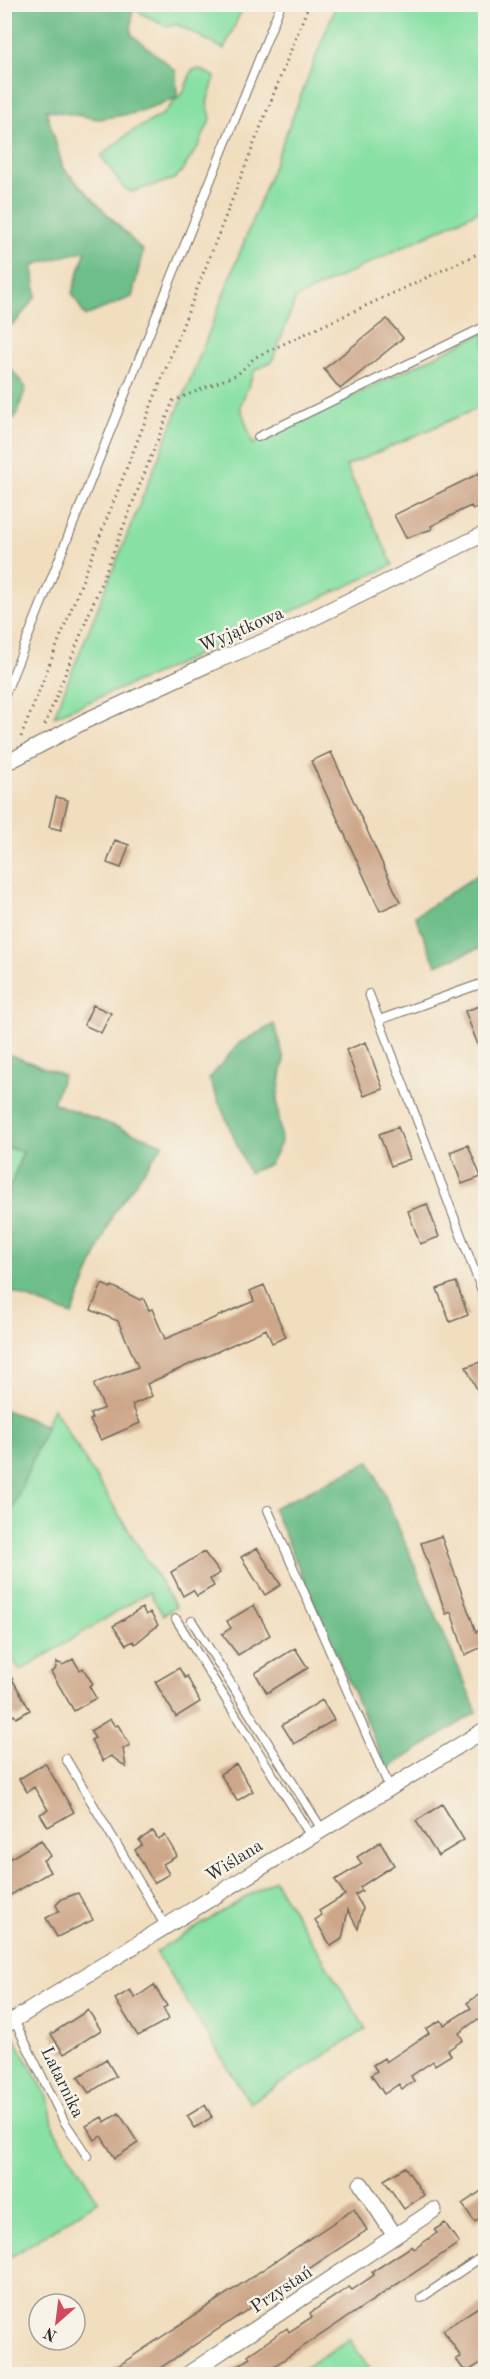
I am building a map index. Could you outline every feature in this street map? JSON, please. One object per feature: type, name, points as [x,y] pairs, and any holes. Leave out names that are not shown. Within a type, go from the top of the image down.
[{"type":"street","name":"Wyjątkowa","points":[[12,760],[211,663],[279,635],[486,533]]},
{"type":"street","name":"Wiślana","points":[[9,2023],[389,1786],[486,1729]]},
{"type":"street","points":[[361,2184],[395,2236]]},
{"type":"street","name":"Przystań","points":[[188,2374],[434,2210]]},
{"type":"lane","points":[[4,697],[281,4]]},
{"type":"lane","points":[[258,437],[486,326]]},
{"type":"lane","points":[[379,1020],[486,982]]},
{"type":"lane","points":[[369,994],[486,1301]]},
{"type":"lane","points":[[268,1510],[389,1786]]},
{"type":"lane","points":[[176,1618],[316,1832]]},
{"type":"lane","points":[[192,1622],[316,1832]]},
{"type":"lane","points":[[66,1759],[166,1927]]},
{"type":"lane","name":"Latarnika","points":[[9,2023],[64,2121],[87,2156]]},
{"type":"lane","points":[[421,2298],[486,2254]]},
{"type":"path","points":[[12,760],[123,484],[309,4]]},
{"type":"path","points":[[51,739],[45,726],[173,401],[238,374],[254,358],[266,352],[486,250]]},
{"type":"green space","points":[[5,4],[133,5],[131,34],[176,71],[177,98],[135,113],[99,119],[46,110],[63,168],[143,251],[132,297],[85,316],[72,293],[86,250],[33,265],[36,296],[16,322],[5,329]]},
{"type":"green space","points":[[124,4],[244,5],[224,49],[176,24],[167,27]]},
{"type":"green space","points":[[336,5],[485,5],[485,208],[296,298],[272,362],[255,370],[240,406],[253,444],[485,332],[485,405],[346,466],[393,565],[158,673],[54,716],[204,345]]},
{"type":"green space","points":[[199,69],[215,77],[207,103],[211,118],[199,145],[174,179],[132,192],[124,188],[101,156],[131,132],[162,115],[184,91],[192,70]]},
{"type":"green space","points":[[4,360],[26,388],[15,418],[5,421]]},
{"type":"green space","points":[[485,870],[485,946],[436,965],[415,916]]},
{"type":"green space","points":[[274,1024],[284,1059],[277,1100],[281,1142],[270,1164],[249,1173],[209,1079],[239,1043]]},
{"type":"green space","points":[[5,1053],[63,1075],[53,1103],[163,1144],[113,1214],[72,1315],[5,1289],[5,1202],[23,1152],[5,1147]]},
{"type":"green space","points":[[5,1147],[23,1152],[5,1202]]},
{"type":"green space","points":[[53,1408],[176,1607],[163,1615],[149,1592],[20,1671],[5,1645],[4,1527]]},
{"type":"green space","points":[[5,1410],[47,1426],[5,1527]]},
{"type":"green space","points":[[370,1461],[477,1712],[387,1769],[273,1508]]},
{"type":"green space","points":[[274,1880],[366,2029],[250,2103],[156,1952]]},
{"type":"green space","points":[[15,2039],[48,2097],[54,2129],[98,2201],[5,2261],[4,2045]]},
{"type":"green space","points":[[349,2339],[373,2374],[295,2374]]},
{"type":"building","points":[[387,319],[403,338],[340,389],[324,369]]},
{"type":"building","points":[[486,470],[486,503],[473,509],[471,506],[431,526],[432,529],[406,538],[394,515]]},
{"type":"building","points":[[331,752],[400,902],[380,911],[311,761]]},
{"type":"building","points":[[56,797],[68,800],[61,830],[49,827]]},
{"type":"building","points":[[115,840],[129,845],[121,868],[107,863]]},
{"type":"building","points":[[486,1004],[486,1061],[484,1061],[465,1011]]},
{"type":"building","points":[[93,1005],[111,1013],[101,1033],[84,1025]]},
{"type":"building","points":[[366,1042],[383,1089],[364,1096],[346,1050]]},
{"type":"building","points":[[398,1127],[410,1159],[391,1166],[379,1134]]},
{"type":"building","points":[[468,1145],[481,1177],[462,1184],[450,1152]]},
{"type":"building","points":[[427,1204],[439,1237],[420,1244],[408,1211]]},
{"type":"building","points":[[456,1282],[468,1315],[450,1322],[437,1289]]},
{"type":"building","points":[[102,1284],[111,1288],[112,1286],[140,1300],[143,1298],[149,1310],[152,1309],[165,1339],[254,1301],[250,1291],[264,1285],[286,1337],[272,1343],[266,1329],[147,1384],[152,1396],[132,1405],[140,1423],[101,1440],[90,1420],[92,1419],[90,1414],[104,1408],[94,1386],[95,1383],[138,1367],[118,1321],[91,1310]]},
{"type":"building","points":[[486,1360],[486,1408],[466,1367]]},
{"type":"building","points":[[441,1536],[476,1632],[480,1630],[486,1645],[465,1655],[451,1612],[446,1614],[421,1543]]},
{"type":"building","points":[[257,1548],[281,1585],[265,1595],[241,1557]]},
{"type":"building","points":[[204,1552],[220,1573],[210,1579],[214,1586],[197,1596],[193,1590],[183,1596],[171,1572]]},
{"type":"building","points":[[254,1605],[270,1635],[238,1655],[222,1634],[231,1628],[227,1621]]},
{"type":"building","points":[[142,1608],[146,1615],[150,1612],[158,1625],[135,1644],[133,1641],[126,1645],[113,1626]]},
{"type":"building","points":[[295,1648],[308,1668],[267,1693],[255,1673]]},
{"type":"building","points":[[73,1659],[80,1670],[83,1668],[93,1684],[89,1686],[96,1698],[74,1711],[51,1672],[55,1670],[57,1662],[63,1665]]},
{"type":"building","points":[[4,1665],[30,1710],[16,1718],[14,1715],[4,1721]]},
{"type":"building","points":[[179,1668],[185,1678],[187,1676],[200,1702],[176,1717],[155,1682]]},
{"type":"building","points":[[322,1700],[334,1720],[294,1744],[282,1725]]},
{"type":"building","points":[[110,1719],[115,1726],[118,1725],[130,1745],[123,1749],[126,1767],[111,1756],[103,1761],[91,1740],[95,1738],[90,1731]]},
{"type":"building","points":[[45,1763],[74,1812],[48,1827],[40,1814],[48,1810],[34,1787],[27,1792],[19,1779]]},
{"type":"building","points":[[236,1764],[253,1791],[237,1801],[220,1774]]},
{"type":"building","points":[[442,1804],[464,1840],[438,1856],[416,1821]]},
{"type":"building","points":[[153,1831],[158,1839],[165,1835],[177,1856],[163,1864],[169,1874],[154,1883],[135,1850],[142,1845],[139,1840]]},
{"type":"building","points":[[41,1840],[51,1856],[43,1860],[50,1872],[4,1899],[4,1862]]},
{"type":"building","points":[[380,1842],[394,1865],[360,1887],[362,1891],[355,1895],[363,1908],[358,1929],[348,1910],[342,1939],[331,1946],[315,1920],[322,1915],[319,1911],[345,1895],[335,1880],[362,1864],[357,1857]]},
{"type":"building","points":[[78,1893],[93,1920],[57,1937],[46,1918],[59,1911],[56,1905],[62,1899]]},
{"type":"building","points":[[154,1985],[167,2006],[163,2008],[169,2019],[138,2036],[115,1999],[130,1990],[135,1998]]},
{"type":"building","points":[[486,1990],[486,2030],[478,2019],[459,2033],[463,2040],[448,2050],[451,2055],[435,2065],[433,2061],[411,2076],[414,2081],[402,2089],[399,2084],[384,2094],[371,2075],[377,2071],[373,2065],[384,2058],[386,2062],[429,2033],[426,2029],[441,2020],[444,2025],[471,2008],[467,2003]]},
{"type":"building","points":[[88,2010],[101,2030],[64,2054],[51,2034]]},
{"type":"building","points":[[106,2059],[116,2076],[89,2093],[78,2077]]},
{"type":"building","points":[[205,2105],[212,2117],[195,2128],[187,2116]]},
{"type":"building","points":[[119,2113],[138,2143],[115,2158],[101,2136],[95,2140],[86,2126],[102,2117],[105,2122]]},
{"type":"building","points":[[405,2167],[424,2195],[404,2209],[384,2180]]},
{"type":"building","points":[[486,2188],[486,2215],[475,2222],[462,2204]]},
{"type":"building","points":[[354,2209],[367,2230],[151,2374],[106,2374]]},
{"type":"building","points":[[445,2223],[459,2243],[262,2374],[225,2374],[250,2358],[248,2355],[287,2328],[289,2332],[312,2317],[310,2313],[349,2287],[352,2290],[374,2275],[372,2272],[412,2246],[414,2249],[437,2233],[434,2230]]},
{"type":"building","points":[[486,2302],[486,2354],[481,2363],[470,2370],[463,2369],[456,2359],[461,2357],[443,2330]]}]
